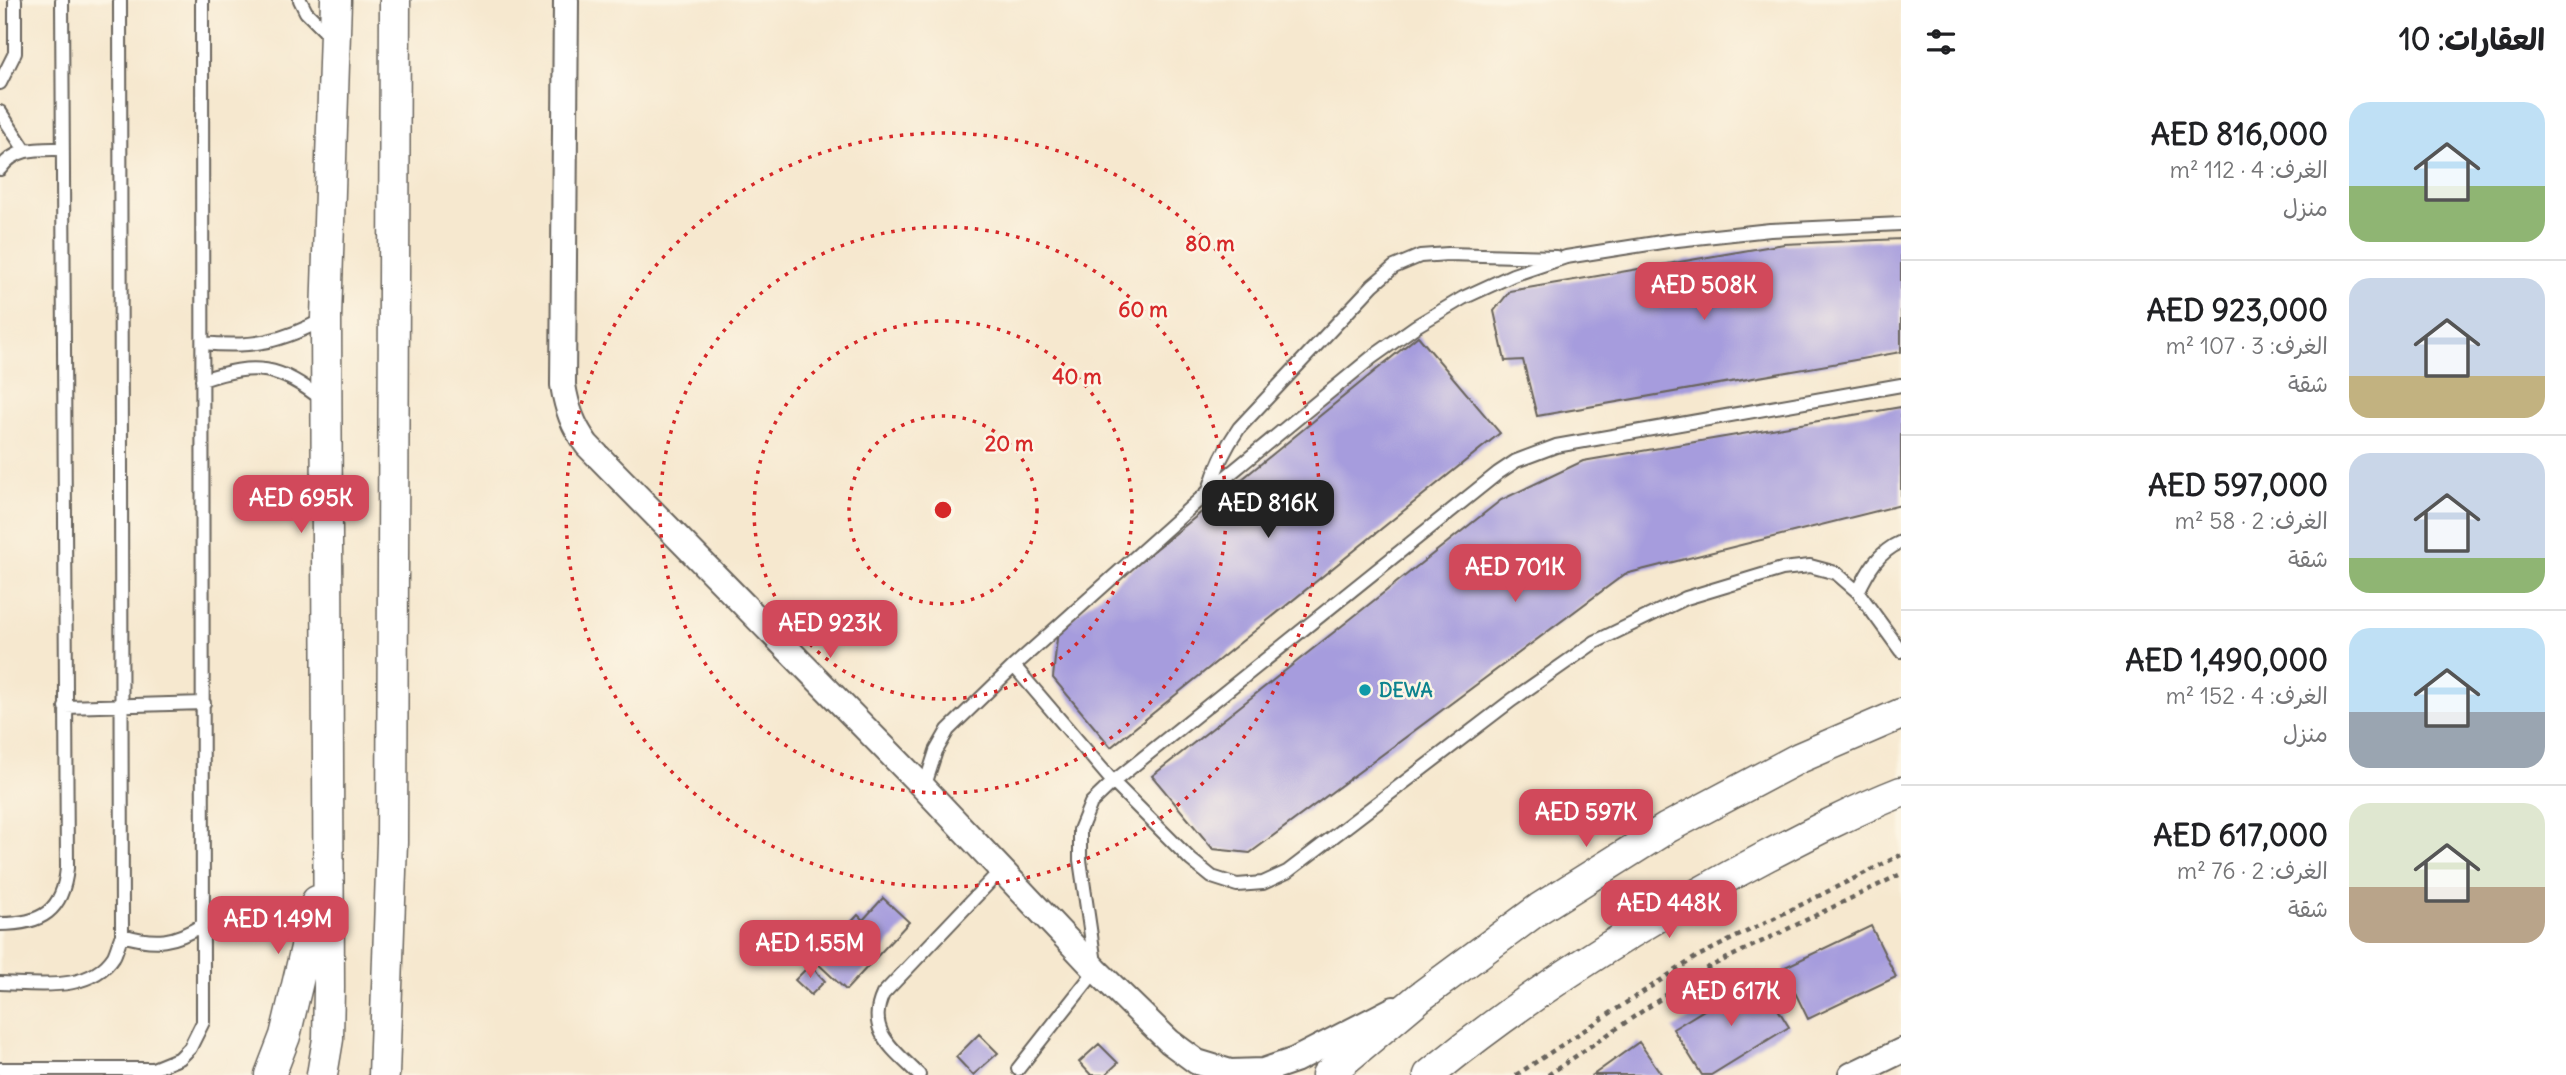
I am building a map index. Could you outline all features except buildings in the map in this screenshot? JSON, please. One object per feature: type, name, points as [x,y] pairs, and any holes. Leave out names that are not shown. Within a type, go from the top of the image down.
[{"type":"street","points":[[322,1075],[328,1039],[326,318],[335,0]]},
{"type":"street","points":[[384,1075],[393,801],[395,0]]},
{"type":"street","points":[[566,0],[563,385],[574,428],[587,445],[924,788],[1096,970],[1170,1042],[1198,1062],[1230,1072],[1263,1071],[1295,1060],[1420,996]]},
{"type":"street","points":[[1327,1075],[1420,996],[1540,908],[1667,828],[1799,758],[1901,714]]},
{"type":"street","points":[[1429,1075],[1464,1046],[1584,962],[1710,886],[1862,807],[1901,792]]},
{"type":"street","points":[[271,1075],[285,1036],[328,856]]},
{"type":"street","points":[[1851,1075],[1901,1051]]},
{"type":"lane","points":[[0,83],[15,53],[15,0]]},
{"type":"lane","points":[[0,924],[26,923],[44,916],[57,904],[65,887],[67,868],[62,0]]},
{"type":"lane","points":[[0,983],[78,982],[98,972],[114,956],[122,935],[120,0]]},
{"type":"lane","points":[[0,1069],[153,1069],[180,1058],[194,1042],[203,1022],[202,0]]},
{"type":"lane","points":[[300,0],[306,12],[335,41]]},
{"type":"lane","points":[[0,112],[25,150]]},
{"type":"lane","points":[[0,169],[14,155],[25,150],[61,149]]},
{"type":"lane","points":[[924,788],[936,751],[948,730],[1014,666],[1209,491],[1371,358],[1416,326],[1463,298],[1513,275],[1566,257],[1668,241],[1770,230],[1901,224]]},
{"type":"lane","points":[[1209,491],[1215,468],[1239,428],[1373,285],[1394,267],[1420,256],[1448,254],[1566,257]]},
{"type":"lane","points":[[203,343],[235,346],[267,343],[298,334],[326,318]]},
{"type":"lane","points":[[202,380],[234,369],[268,370],[300,381],[326,402]]},
{"type":"lane","points":[[1018,1069],[1096,970],[1080,860],[1080,830],[1091,803],[1113,782],[1498,472],[1516,461],[1556,446],[1901,385]]},
{"type":"lane","points":[[1858,592],[1871,565],[1892,546],[1901,542]]},
{"type":"lane","points":[[1014,666],[1113,782],[1191,860],[1212,877],[1237,885],[1263,883],[1287,872],[1502,708],[1595,642],[1686,598],[1782,569],[1810,565],[1836,573],[1858,592],[1901,651]]},
{"type":"lane","points":[[65,706],[204,704]]},
{"type":"lane","points":[[919,1075],[880,1032],[876,1020],[878,1006],[883,994],[1002,870]]},
{"type":"lane","points":[[122,935],[143,941],[164,942],[186,936],[204,924]]},
{"type":"path","points":[[1516,1075],[1696,957],[1901,855]]},
{"type":"path","points":[[1548,1075],[1703,970],[1901,874]]},
{"type":"place","name":"DEWA","points":[[1365,690]]}]
